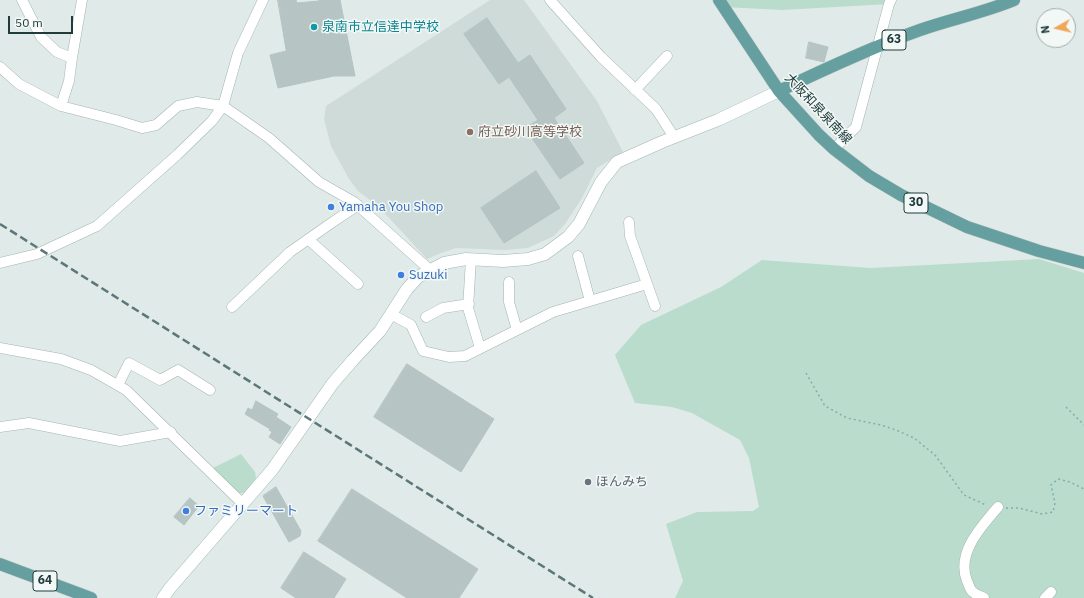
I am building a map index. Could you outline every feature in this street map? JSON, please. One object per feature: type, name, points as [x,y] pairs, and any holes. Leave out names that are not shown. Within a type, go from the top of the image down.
[{"type":"main road","name":"大阪和泉泉南線","points":[[719,0],[779,91],[819,135],[834,149],[869,176],[901,195],[967,227],[1039,251],[1084,263]]},
{"type":"main road","name":"63","points":[[779,91],[878,46],[921,30],[995,8],[1014,0]]},
{"type":"main road","name":"64","points":[[0,564],[91,598]]},
{"type":"street","points":[[22,0],[42,37],[56,52],[72,58]]},
{"type":"street","points":[[61,106],[69,81],[82,0]]},
{"type":"street","points":[[0,263],[37,254],[97,226],[177,155],[212,121],[223,106],[238,53],[263,0]]},
{"type":"street","points":[[550,0],[601,58],[656,109],[674,137]]},
{"type":"street","points":[[834,149],[856,127],[891,0]]},
{"type":"street","points":[[635,90],[667,56]]},
{"type":"street","points":[[0,67],[19,84],[61,106],[142,128],[156,125],[178,106],[197,102],[223,106],[269,138],[319,182],[358,205],[430,270]]},
{"type":"street","points":[[163,598],[272,470],[333,383],[352,360],[380,331],[407,289],[418,277],[444,263],[466,259],[528,259],[545,254],[568,237],[579,224],[601,182],[617,162],[630,155],[718,120],[779,91]]},
{"type":"street","points":[[232,307],[290,252],[358,205]]},
{"type":"street","points":[[629,222],[630,236],[655,306]]},
{"type":"street","points":[[308,239],[358,284]]},
{"type":"street","points":[[578,256],[590,301]]},
{"type":"street","points":[[471,259],[468,308],[480,348]]},
{"type":"street","points":[[509,282],[509,302],[517,330]]},
{"type":"street","points":[[391,314],[411,325],[423,351],[449,357],[465,356],[553,312],[647,284]]},
{"type":"street","points":[[426,317],[443,308],[469,304]]},
{"type":"street","points":[[0,348],[61,359],[91,370],[126,390],[171,432],[243,504]]},
{"type":"street","points":[[118,385],[128,363],[160,380],[178,370],[210,390]]},
{"type":"street","points":[[0,426],[29,423],[120,441],[171,432]]},
{"type":"street","points":[[984,598],[972,591],[966,577],[963,561],[969,547],[986,521],[998,507]]},
{"type":"path","points":[[806,373],[825,406],[847,418],[881,425],[914,438],[935,455],[964,495],[987,506],[1019,508],[1042,514],[1053,512],[1055,503],[1051,485],[1058,479],[1070,482],[1084,489]]},
{"type":"path","points":[[1066,408],[1084,425]]},
{"type":"shaded area","name":"府立砂川高等学校","points":[[490,0],[524,0],[597,101],[623,152],[597,168],[582,198],[565,224],[554,236],[528,248],[505,250],[456,248],[427,259],[379,207],[358,191],[349,179],[331,146],[324,119],[326,106]]},
{"type":"green space","points":[[719,0],[891,0],[889,4],[782,10],[724,7]]},
{"type":"green space","points":[[1039,259],[1084,273],[1084,598],[675,598],[683,581],[666,524],[697,512],[753,511],[759,507],[749,458],[740,440],[692,413],[672,407],[635,403],[615,355],[641,325],[721,287],[762,260],[871,268]]},
{"type":"green space","points":[[241,454],[255,472],[256,478],[244,493],[238,493],[213,468]]},
{"type":"building","name":"泉南市立信達中学校","points":[[278,0],[296,0],[297,3],[319,0],[340,0],[355,76],[334,76],[278,88],[270,55],[286,51]]},
{"type":"building","points":[[487,18],[518,63],[530,55],[566,109],[554,118],[584,163],[560,179],[525,128],[538,120],[509,77],[499,84],[464,34]]},
{"type":"building","points":[[809,42],[828,47],[824,62],[806,58]]},
{"type":"building","points":[[536,171],[560,208],[504,243],[481,208]]},
{"type":"building","points":[[407,364],[494,419],[461,472],[374,417]]},
{"type":"building","points":[[256,401],[278,414],[276,417],[291,427],[280,444],[269,437],[272,432],[269,430],[270,429],[245,414],[248,408],[252,410]]},
{"type":"building","points":[[276,487],[301,531],[300,536],[289,542],[263,496]]},
{"type":"building","points":[[352,489],[478,569],[459,598],[407,598],[318,541]]},
{"type":"building","points":[[190,498],[199,506],[184,525],[174,517]]},
{"type":"building","points":[[304,552],[346,579],[334,598],[296,598],[281,588]]},
{"type":"railway","points":[[0,224],[593,598]]},
{"type":"place","name":"泉南市立信達中学校","points":[[314,27]]},
{"type":"place","name":"府立砂川高等学校","points":[[470,132]]},
{"type":"place","name":"Yamaha You Shop","points":[[331,207]]},
{"type":"place","name":"Suzuki","points":[[401,275]]},
{"type":"place","name":"ほんみち","points":[[588,482]]},
{"type":"place","name":"ファミリーマート","points":[[186,511]]}]
